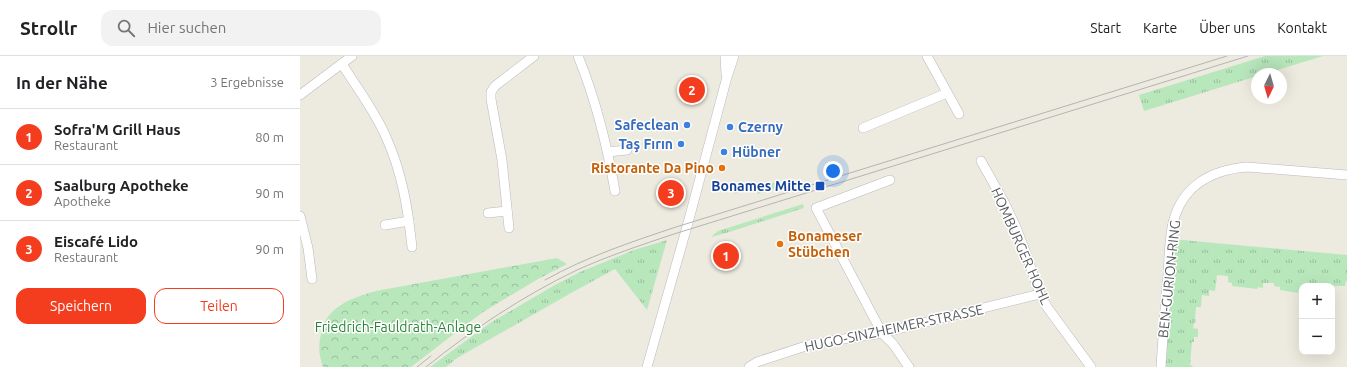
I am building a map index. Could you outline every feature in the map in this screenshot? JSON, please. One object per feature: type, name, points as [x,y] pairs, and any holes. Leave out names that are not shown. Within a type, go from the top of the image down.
[{"type":"street","points":[[300,95],[352,56]]},
{"type":"street","points":[[509,228],[502,160],[491,92],[494,86],[534,56]]},
{"type":"street","points":[[578,56],[596,103],[608,152],[615,191]]},
{"type":"street","points":[[725,56],[727,77]]},
{"type":"street","points":[[647,367],[734,56]]},
{"type":"street","points":[[927,56],[959,114]]},
{"type":"street","points":[[342,64],[378,120],[395,159],[401,180],[409,221],[412,247]]},
{"type":"street","points":[[863,128],[947,93]]},
{"type":"street","points":[[608,152],[627,150]]},
{"type":"street","name":"HOMBURGER HOHL","points":[[981,161],[1015,225],[1040,294],[1047,307],[1091,367]]},
{"type":"street","name":"BEN-GURION-RING","points":[[1160,367],[1172,224],[1181,202],[1189,191],[1200,182],[1214,174],[1231,168],[1248,167],[1347,175]]},
{"type":"street","points":[[890,180],[816,208],[882,333],[893,344],[909,367]]},
{"type":"street","points":[[488,213],[507,211]]},
{"type":"street","points":[[300,216],[304,249],[312,279]]},
{"type":"street","points":[[385,225],[409,221]]},
{"type":"street","name":"HUGO-SINZHEIMER-STRASSE","points":[[749,367],[757,362],[812,344],[882,333],[1040,294]]},
{"type":"green space","points":[[1265,56],[1323,56],[1284,68],[1251,68],[1251,78],[1144,111],[1139,95]]},
{"type":"green space","points":[[780,182],[782,186],[758,194],[755,187],[734,194],[732,186]]},
{"type":"green space","points":[[803,204],[804,208],[711,237],[718,231]]},
{"type":"green space","points":[[1171,239],[1347,255],[1347,281],[1345,286],[1335,286],[1335,283],[1299,283],[1298,293],[1280,290],[1280,287],[1274,286],[1274,283],[1263,283],[1263,288],[1258,287],[1257,289],[1232,286],[1232,283],[1228,282],[1228,276],[1217,275],[1215,291],[1209,290],[1209,296],[1202,295],[1201,307],[1196,307],[1196,319],[1193,328],[1198,329],[1198,337],[1194,337],[1194,342],[1192,342],[1190,365],[1193,366],[1161,367]]},
{"type":"green space","points":[[667,240],[647,310],[615,269],[457,358],[446,367],[430,367],[490,323],[553,286],[580,272],[634,250]]},
{"type":"green space","name":"Friedrich-Fauldrath-Anlage","points":[[557,258],[567,264],[538,279],[483,312],[411,367],[323,367],[319,347],[324,324],[328,316],[334,310],[349,300],[376,291]]},
{"type":"tram line","points":[[545,280],[593,257],[676,227],[1227,56]]},
{"type":"tram line","points":[[426,367],[480,326],[518,302],[577,270],[613,255],[674,234],[1248,56]]},
{"type":"tram line","points":[[417,367],[431,356]]},
{"type":"place","name":"Saalburg Apotheke","points":[[692,90]]},
{"type":"place","name":"Safeclean","points":[[687,125]]},
{"type":"place","name":"Czerny","points":[[730,127]]},
{"type":"place","name":"Taş Fırın","points":[[681,144]]},
{"type":"place","name":"Hübner","points":[[724,152]]},
{"type":"place","name":"Ristorante Da Pino","points":[[722,168]]},
{"type":"place","name":"Bonames Mitte","points":[[820,186]]},
{"type":"place","name":"Eiscafé Lido","points":[[671,193]]},
{"type":"place","name":"Bonameser Stübchen","points":[[780,244]]},
{"type":"place","name":"Sofra'M Grill Haus","points":[[726,256]]}]
